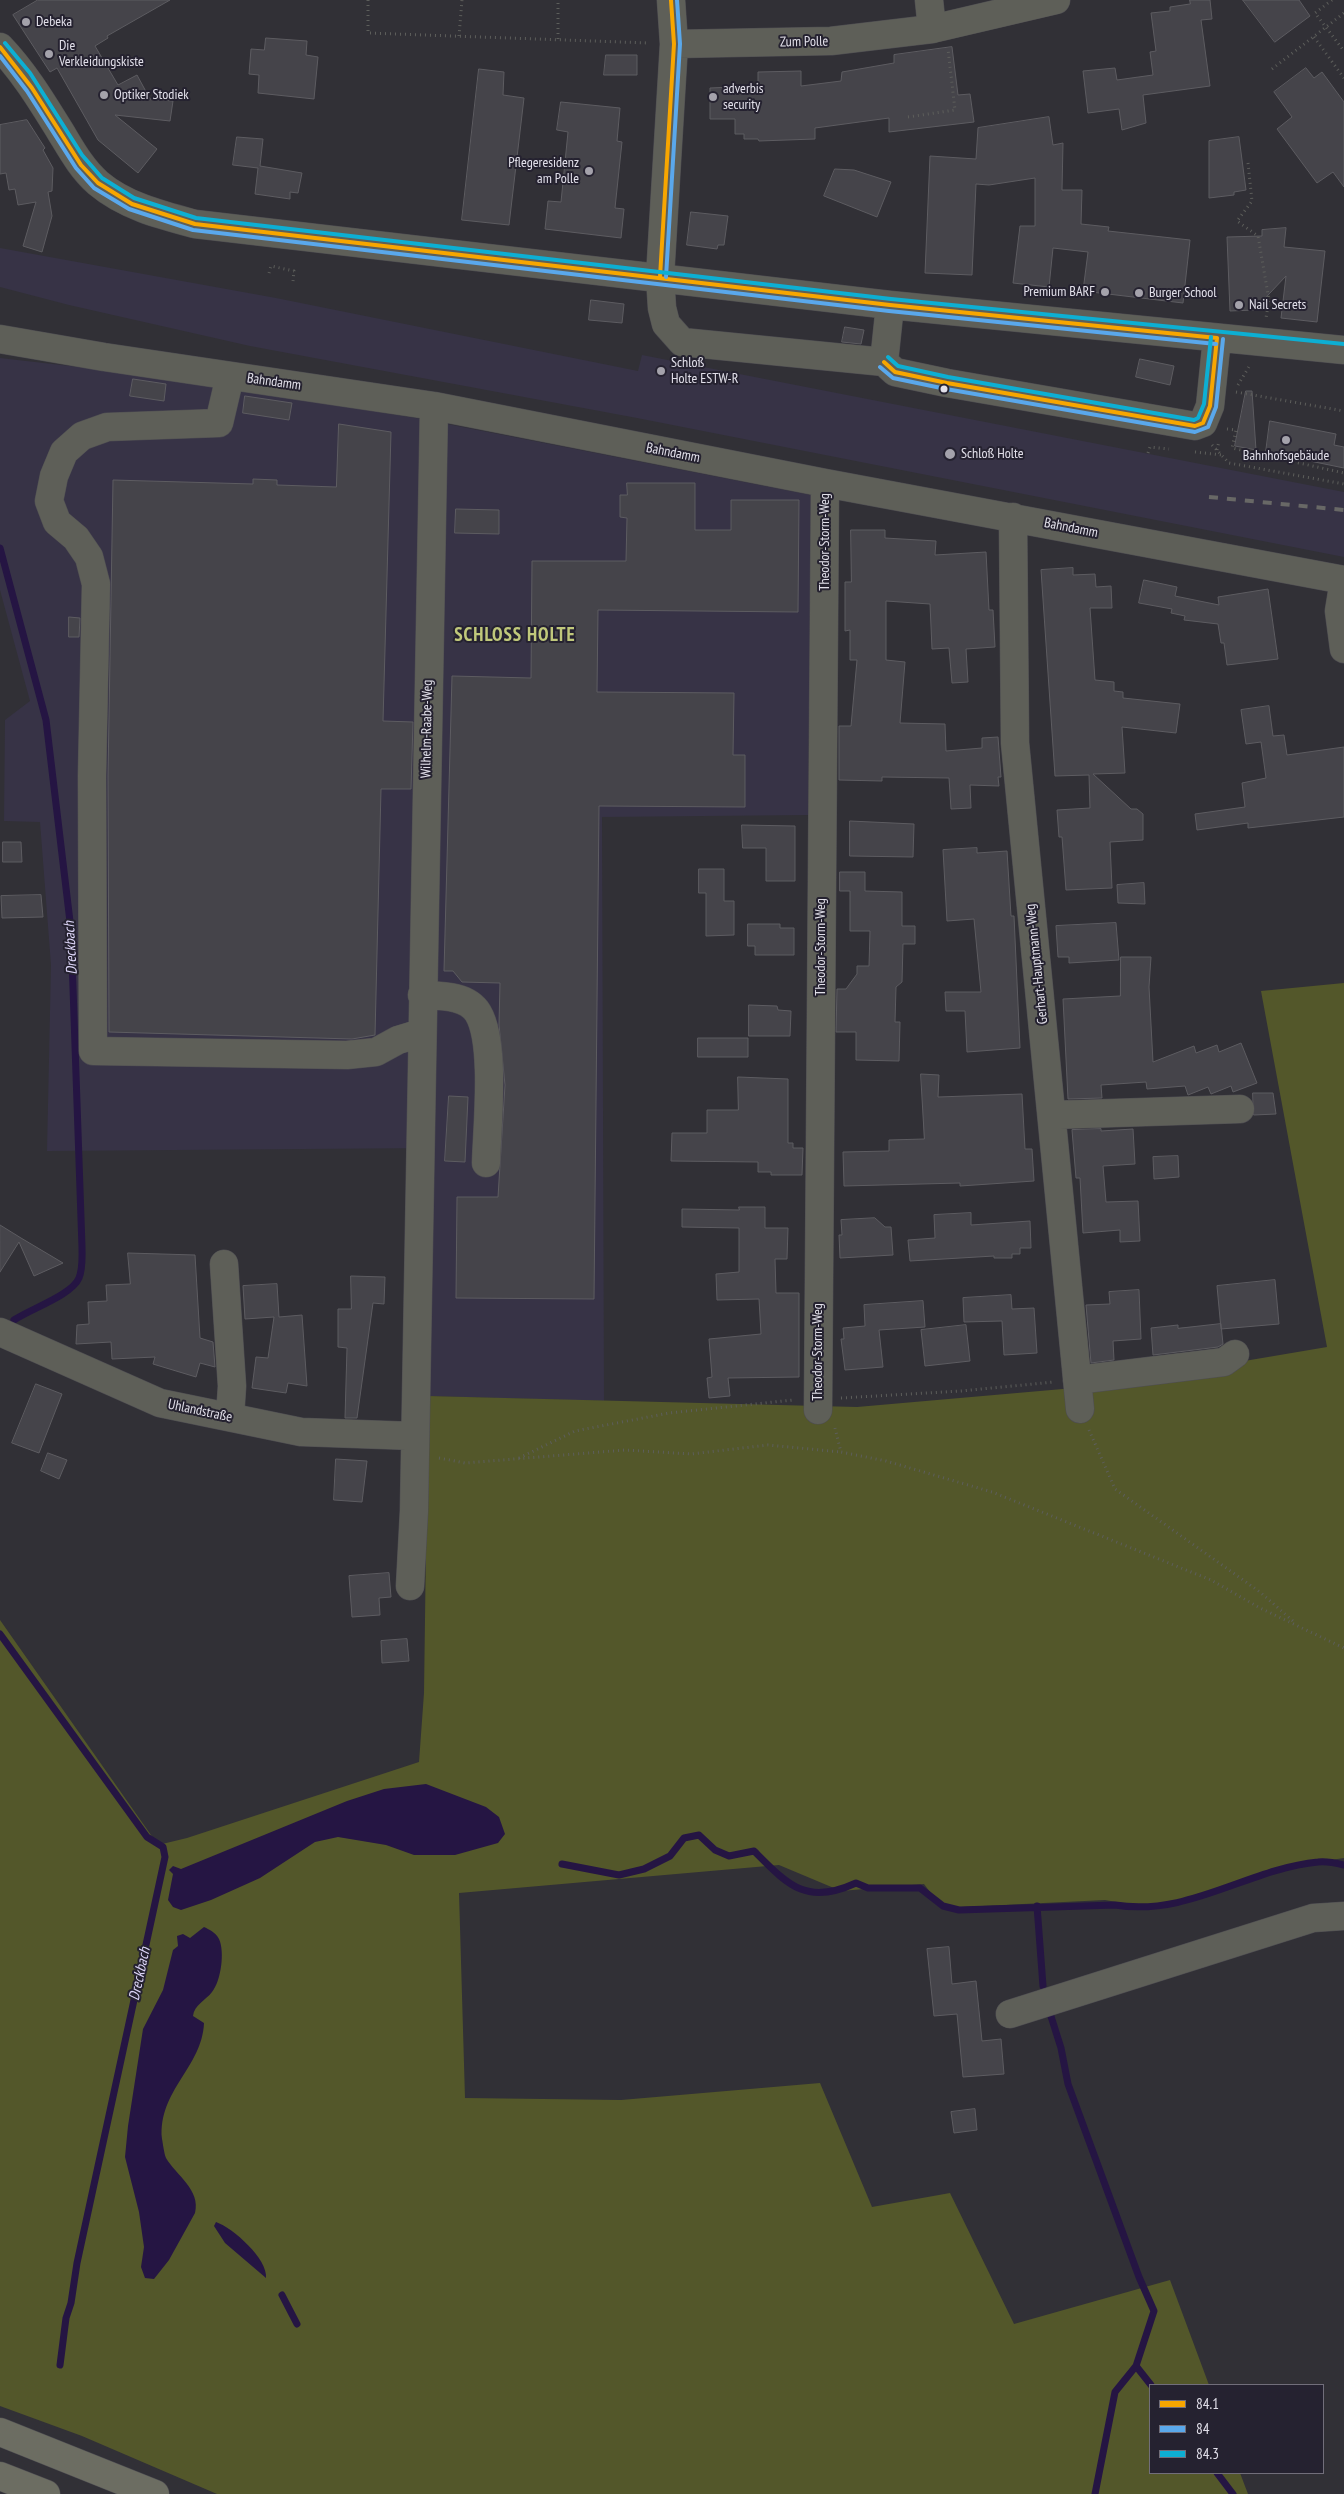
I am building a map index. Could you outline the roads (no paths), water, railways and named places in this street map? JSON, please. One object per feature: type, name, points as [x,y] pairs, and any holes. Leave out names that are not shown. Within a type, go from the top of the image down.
[{"type":"highway","points":[[0,2432],[155,2494]]},
{"type":"highway","points":[[0,2476],[46,2494]]},
{"type":"street","points":[[671,0],[674,44],[660,277],[662,308],[666,324],[682,342],[884,362],[895,372],[947,383],[1195,426],[1203,424],[1210,406],[1217,338]]},
{"type":"street","points":[[929,0],[939,28]]},
{"type":"street","name":"Zum Polle","points":[[674,44],[831,41],[939,28],[1056,0]]},
{"type":"street","points":[[0,47],[38,96],[81,166],[98,183],[121,199],[152,212],[195,224],[890,305],[1344,350]]},
{"type":"street","points":[[884,362],[890,305]]},
{"type":"street","name":"Bahndamm","points":[[0,339],[434,406],[825,483],[1344,580]]},
{"type":"street","points":[[230,376],[219,424],[107,427],[82,436],[64,452],[54,476],[49,501],[57,522],[76,538],[90,557],[96,584],[92,776],[93,1051],[347,1056],[376,1052],[398,1040],[421,1043]]},
{"type":"street","name":"Wilhelm-Raabe-Weg","points":[[410,1586],[434,406]]},
{"type":"street","name":"Theodor-Storm-Weg","points":[[818,1410],[825,483]]},
{"type":"street","name":"Gerhart-Hauptmann-Weg","points":[[1013,517],[1015,743],[1080,1409]]},
{"type":"street","points":[[1344,580],[1339,612],[1344,649]]},
{"type":"street","points":[[422,995],[447,996],[463,1000],[478,1012],[485,1030],[489,1075],[486,1163]]},
{"type":"street","points":[[1052,1115],[1240,1110]]},
{"type":"street","points":[[224,1264],[232,1386],[230,1417]]},
{"type":"street","name":"Uhlandstraße","points":[[0,1332],[160,1403],[301,1432],[414,1445]]},
{"type":"street","points":[[1077,1380],[1224,1362],[1235,1354]]},
{"type":"street","points":[[1010,2014],[1313,1918],[1344,1916]]},
{"type":"waterway","name":"Dreckbach","points":[[0,548],[46,720],[71,930],[82,1247],[81,1270],[75,1284],[60,1296],[14,1320]]},
{"type":"waterway","name":"Dreckbach","points":[[0,1634],[147,1837],[163,1847],[165,1857],[77,2263],[71,2303],[66,2318],[60,2365]]},
{"type":"waterway","points":[[562,1864],[619,1875],[644,1869],[670,1856],[684,1838],[699,1835],[715,1850],[729,1856],[754,1851],[788,1882],[811,1892],[839,1890],[856,1883],[868,1888],[920,1888],[943,1906],[959,1910],[1115,1905],[1142,1907],[1168,1904],[1193,1899],[1292,1866],[1321,1862],[1344,1865]]},
{"type":"waterway","points":[[1037,1906],[1043,1986]]},
{"type":"waterway","points":[[1049,2010],[1061,2048],[1068,2084],[1139,2277],[1154,2311],[1136,2366],[1150,2384]]},
{"type":"waterway","points":[[282,2295],[297,2324]]},
{"type":"waterway","points":[[1095,2494],[1115,2392],[1136,2366]]},
{"type":"waterway","points":[[1218,2474],[1233,2494]]},
{"type":"railway","points":[[1209,497],[1344,510]]},
{"type":"place","name":"Debeka","points":[[26,22]]},
{"type":"place","name":"Die Verkleidungskiste","points":[[49,54]]},
{"type":"place","name":"Optiker Stodiek","points":[[104,95]]},
{"type":"place","name":"adverbis security","points":[[713,97]]},
{"type":"place","name":"Pflegeresidenz am Polle","points":[[589,171]]},
{"type":"place","name":"Premium BARF","points":[[1105,292]]},
{"type":"place","name":"Burger School","points":[[1139,293]]},
{"type":"place","name":"Nail Secrets","points":[[1239,305]]},
{"type":"place","name":"Schloß Holte ESTW-R","points":[[661,371]]},
{"type":"place","name":"Bahnhofsgebäude","points":[[1286,440]]},
{"type":"place","name":"Schloß Holte","points":[[950,454]]},
{"type":"district","name":"SCHLOSS HOLTE","points":[[515,636]]}]
